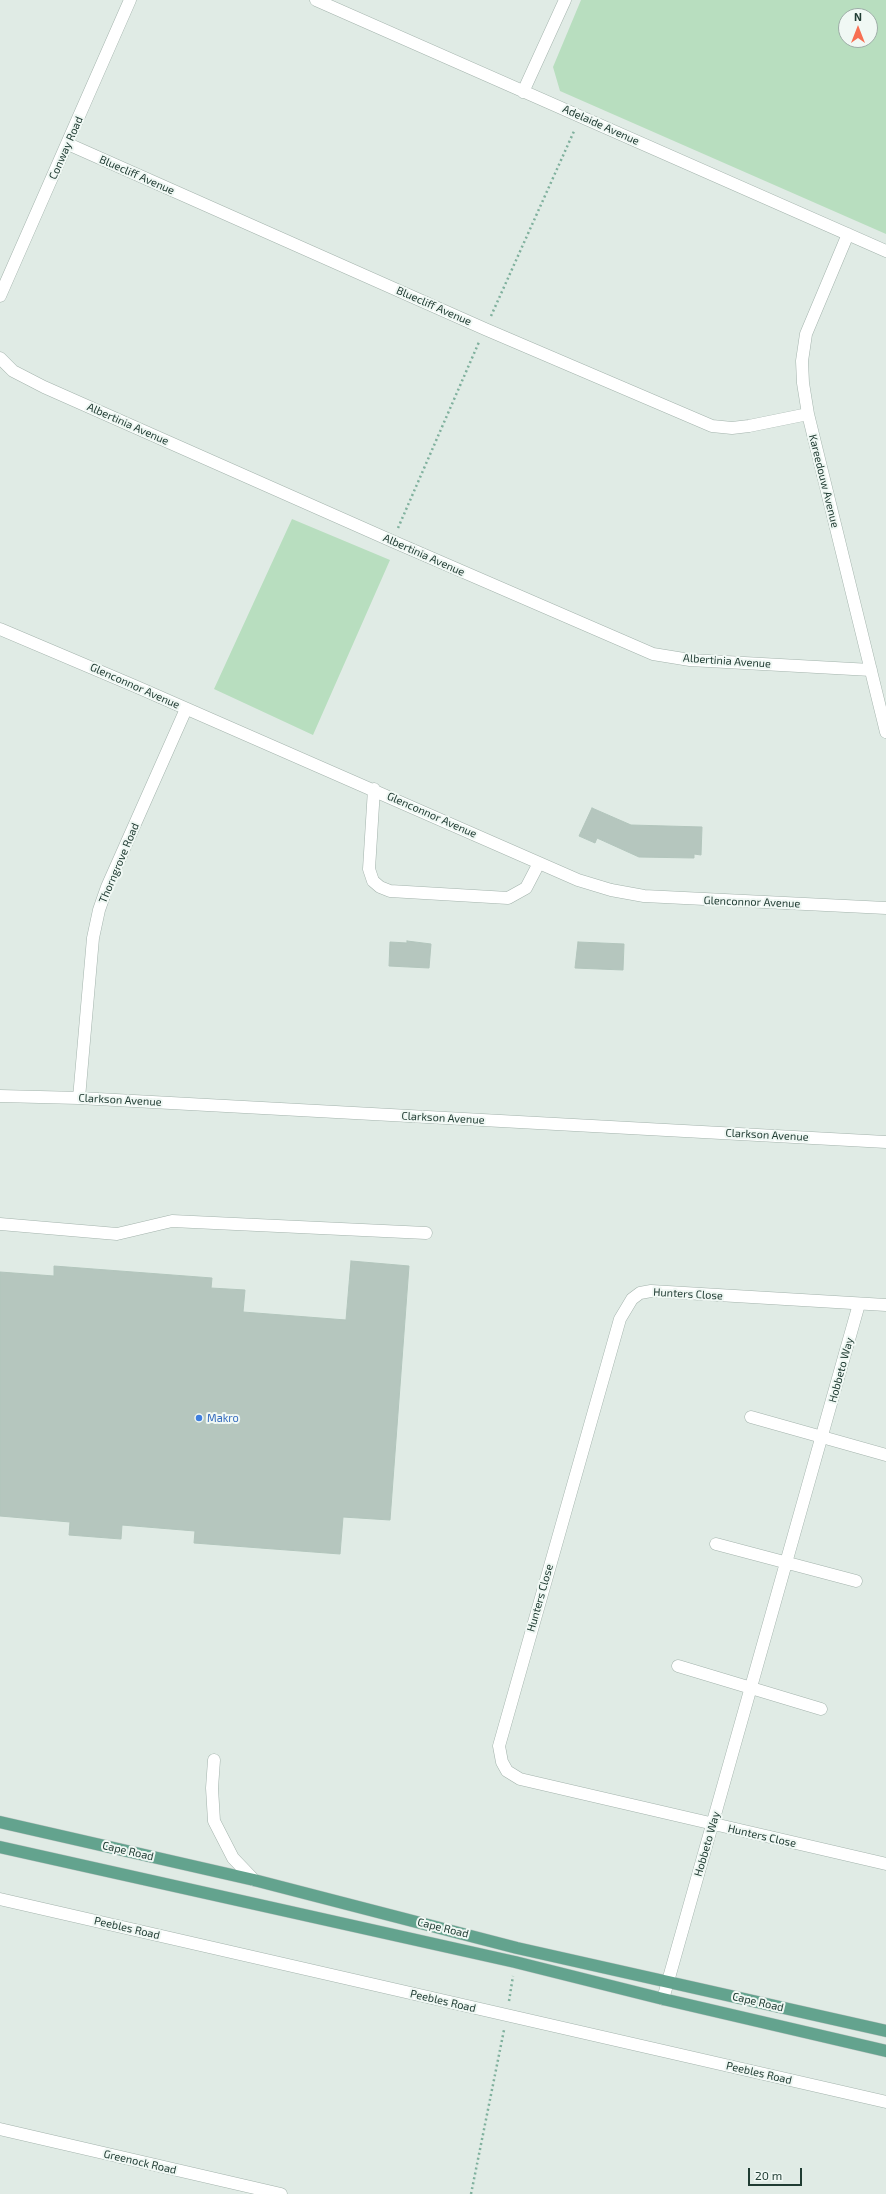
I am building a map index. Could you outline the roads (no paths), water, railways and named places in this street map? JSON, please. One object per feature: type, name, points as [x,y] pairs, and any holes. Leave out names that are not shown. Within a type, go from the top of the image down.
[{"type":"main road","name":"Cape Road","points":[[0,1822],[254,1880],[517,1948],[886,2031]]},
{"type":"main road","name":"Cape Road","points":[[0,1846],[515,1962],[663,1999],[886,2051]]},
{"type":"street","name":"Conway Road","points":[[0,296],[130,0]]},
{"type":"street","name":"Adelaide Avenue","points":[[316,0],[886,251]]},
{"type":"street","points":[[523,92],[565,0]]},
{"type":"street","name":"Bluecliff Avenue","points":[[68,144],[485,329],[712,426],[732,428],[749,426],[808,414]]},
{"type":"street","name":"Kareedouw Avenue","points":[[848,234],[806,334],[802,361],[808,414],[886,732]]},
{"type":"street","name":"Albertinia Avenue","points":[[0,358],[13,370],[44,387],[392,542],[653,654],[690,660],[871,670]]},
{"type":"street","name":"Glenconnor Avenue","points":[[0,629],[374,789],[578,880],[611,890],[644,896],[886,908]]},
{"type":"street","name":"Thorngrove Road","points":[[79,1098],[93,938],[99,910],[107,887],[186,709]]},
{"type":"street","points":[[374,789],[369,870],[373,881],[380,887],[390,891],[508,898],[526,888],[539,863]]},
{"type":"street","name":"Clarkson Avenue","points":[[0,1096],[79,1098],[886,1142]]},
{"type":"street","points":[[0,1224],[117,1234],[172,1221],[426,1233]]},
{"type":"street","name":"Hunters Close","points":[[886,1305],[651,1291],[640,1293],[626,1307],[620,1319],[499,1746],[502,1762],[507,1771],[520,1779],[886,1864]]},
{"type":"street","name":"Hobbeto Way","points":[[663,1999],[787,1564],[859,1304]]},
{"type":"street","points":[[751,1417],[886,1455]]},
{"type":"street","points":[[716,1544],[856,1581]]},
{"type":"street","points":[[678,1666],[821,1709]]},
{"type":"street","points":[[214,1760],[212,1788],[214,1821],[233,1858],[254,1880]]},
{"type":"street","name":"Peebles Road","points":[[0,1899],[886,2102]]},
{"type":"street","name":"Greenock Road","points":[[0,2129],[281,2194]]},
{"type":"place","name":"Makro","points":[[199,1418]]}]
